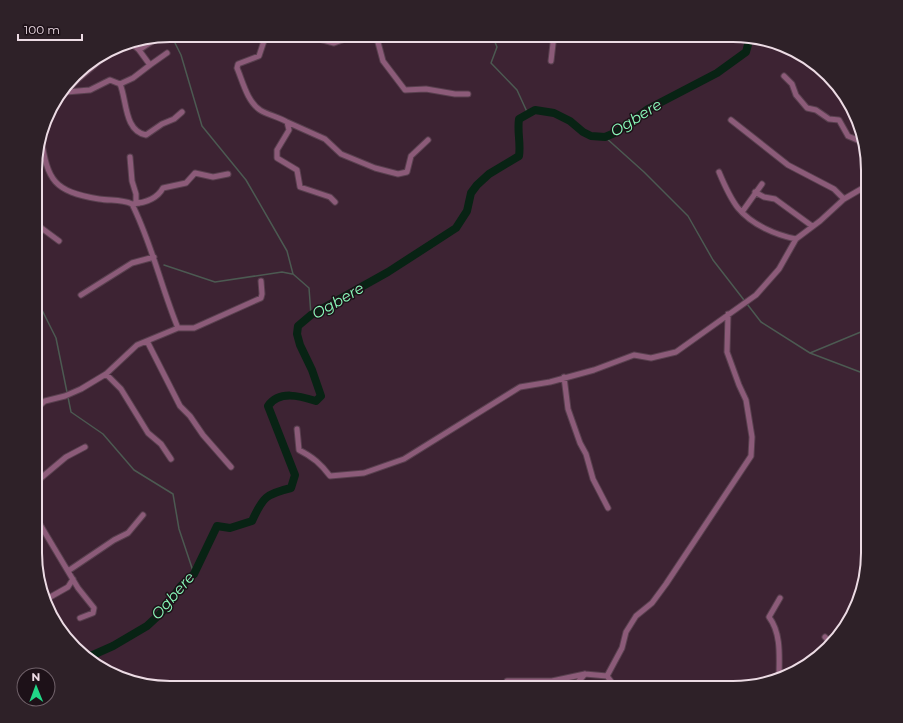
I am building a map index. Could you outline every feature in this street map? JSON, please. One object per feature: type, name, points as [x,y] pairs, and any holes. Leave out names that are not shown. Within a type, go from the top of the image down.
[{"type":"street","points":[[264,42],[259,56],[238,64],[237,68],[249,96],[260,110],[325,140],[341,154],[375,168],[398,174],[407,172],[411,156],[428,140]]},
{"type":"street","points":[[378,42],[383,61],[405,90],[426,89],[455,94],[468,94]]},
{"type":"street","points":[[551,61],[553,42]]},
{"type":"street","points":[[139,50],[148,44]]},
{"type":"street","points":[[135,47],[150,65]]},
{"type":"street","points":[[70,92],[90,90],[110,80],[120,84],[133,78],[167,53]]},
{"type":"street","points":[[784,76],[792,84],[796,95],[807,108],[816,110],[829,119],[839,120],[848,136],[857,140]]},
{"type":"street","points":[[120,84],[125,106],[135,130],[139,134],[146,135],[162,124],[174,119],[182,112]]},
{"type":"street","points":[[731,120],[788,165],[834,189],[844,199]]},
{"type":"street","points":[[287,122],[289,130],[277,150],[278,158],[280,161],[297,170],[300,187],[330,197],[335,202]]},
{"type":"street","points":[[44,152],[47,170],[55,182],[65,190],[100,199],[124,200],[132,204],[140,203],[160,193],[163,188],[186,183],[195,174],[213,177],[228,174]]},
{"type":"street","points":[[130,157],[132,181],[136,194],[136,201],[140,203]]},
{"type":"street","points":[[719,172],[728,191],[742,212],[772,232],[796,239]]},
{"type":"street","points":[[742,212],[762,184]]},
{"type":"street","points":[[298,429],[299,450],[313,457],[323,465],[330,476],[364,473],[404,459],[520,387],[550,382],[594,370],[634,355],[651,358],[676,352],[756,295],[779,269],[796,239],[844,199],[861,189]]},
{"type":"street","points":[[755,192],[764,197],[775,199],[812,226]]},
{"type":"street","points":[[132,204],[154,257],[165,297],[178,328]]},
{"type":"street","points":[[42,228],[59,241]]},
{"type":"street","points":[[80,295],[132,263],[154,257]]},
{"type":"street","points":[[42,404],[45,401],[68,395],[106,374],[130,350],[147,341],[178,328],[194,328],[228,312],[255,302],[261,298],[261,281]]},
{"type":"street","points":[[607,676],[622,648],[626,632],[636,616],[652,602],[666,584],[751,456],[752,437],[746,400],[727,352],[728,314]]},
{"type":"street","points":[[147,341],[180,406],[190,416],[203,435],[231,467]]},
{"type":"street","points":[[106,374],[121,389],[148,433],[161,444],[171,459]]},
{"type":"street","points":[[564,377],[568,409],[580,443],[586,454],[593,479],[608,508]]},
{"type":"street","points":[[42,478],[66,457],[85,447]]},
{"type":"street","points":[[68,571],[114,540],[128,533],[143,515]]},
{"type":"street","points":[[42,527],[73,579],[94,608],[93,613],[80,618]]},
{"type":"street","points":[[50,597],[68,587],[73,579]]},
{"type":"street","points":[[779,672],[778,636],[774,624],[769,617],[780,598]]},
{"type":"street","points":[[579,681],[585,674]]},
{"type":"street","points":[[507,681],[552,681],[585,674],[607,676],[611,681]]},
{"type":"waterway","points":[[174,42],[181,55],[202,126],[246,180],[287,251],[293,274],[309,288],[311,315]]},
{"type":"waterway","points":[[495,42],[497,47],[491,63],[517,90],[528,114]]},
{"type":"waterway","name":"Ogbere","points":[[92,655],[113,646],[147,626],[161,613],[181,586],[194,574],[217,526],[230,528],[252,521],[259,507],[266,498],[276,492],[291,488],[295,475],[268,406],[273,401],[284,396],[297,396],[316,401],[321,396],[312,370],[300,345],[297,334],[298,326],[311,315],[388,272],[456,228],[467,211],[471,193],[477,185],[489,174],[519,156],[519,119],[535,110],[554,113],[570,121],[583,132],[591,136],[605,137],[617,132],[648,109],[717,73],[746,52],[749,43]]},
{"type":"waterway","points":[[605,137],[644,172],[688,216],[713,260],[761,322],[810,353],[861,372]]},
{"type":"waterway","points":[[164,265],[215,282],[282,272],[292,274]]},
{"type":"waterway","points":[[42,310],[56,338],[71,412],[103,434],[134,470],[173,494],[179,529],[194,574]]},
{"type":"waterway","points":[[810,353],[861,332]]}]
